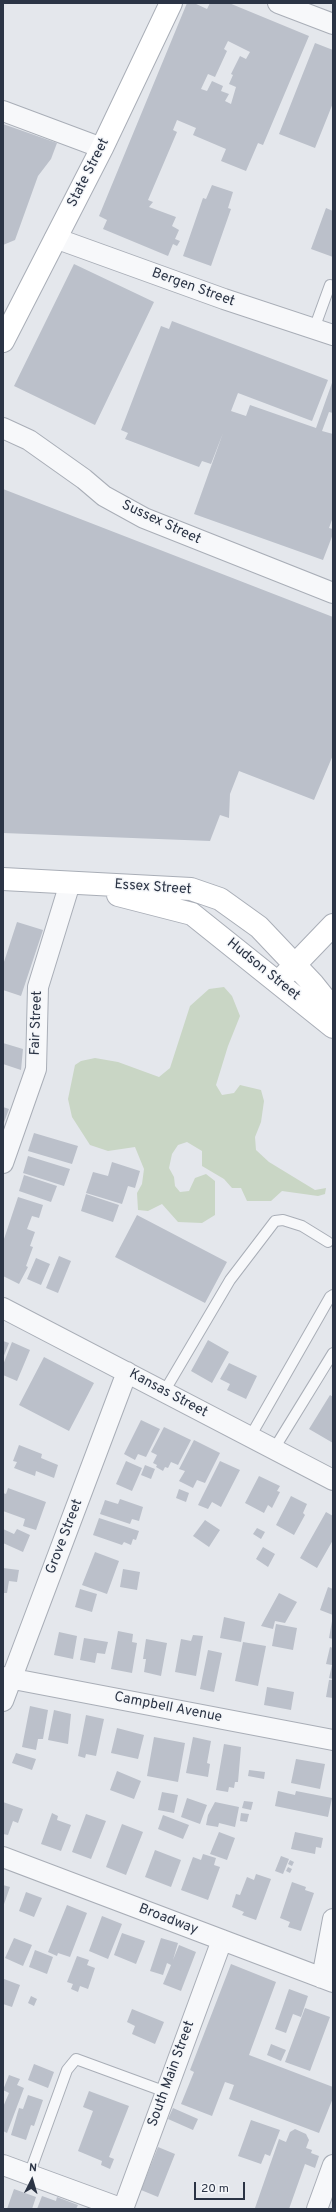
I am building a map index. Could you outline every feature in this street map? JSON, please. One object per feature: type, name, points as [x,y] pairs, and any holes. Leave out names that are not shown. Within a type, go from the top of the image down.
[{"type":"main road","name":"State Street","points":[[3,341],[102,148],[171,3]]},
{"type":"main road","name":"Essex Street","points":[[3,879],[191,889],[220,899],[259,928],[313,984],[333,1009]]},
{"type":"main road","name":"Essex Street","points":[[70,883],[192,914]]},
{"type":"main road","name":"Hudson Street","points":[[192,914],[333,1027]]},
{"type":"main road","points":[[278,982],[333,924]]},
{"type":"street","points":[[278,3],[333,24]]},
{"type":"street","points":[[3,110],[102,148]]},
{"type":"street","name":"Bergen Street","points":[[55,238],[333,336]]},
{"type":"street","name":"Sussex Street","points":[[3,428],[29,440],[84,479],[104,496],[144,518],[333,593]]},
{"type":"street","name":"Fair Street","points":[[3,1163],[36,1069],[38,987],[70,883]]},
{"type":"street","name":"Kansas Street","points":[[3,1308],[333,1480]]},
{"type":"street","name":"Grove Street","points":[[3,1701],[7,1678],[127,1372]]},
{"type":"street","name":"Campbell Avenue","points":[[7,1678],[333,1740]]},
{"type":"street","name":"Broadway","points":[[3,1857],[328,1980]]},
{"type":"street","points":[[328,1980],[333,1919]]},
{"type":"street","name":"South Main Street","points":[[114,2207],[166,2092],[222,1940]]},
{"type":"street","points":[[3,2165],[114,2207]]},
{"type":"street","points":[[317,2209],[333,2165]]},
{"type":"lane","points":[[314,329],[330,285]]},
{"type":"lane","points":[[164,1392],[230,1280],[275,1221],[283,1220],[302,1226],[328,1242]]},
{"type":"lane","points":[[250,1437],[330,1297],[333,1295]]},
{"type":"lane","points":[[274,1449],[333,1353]]},
{"type":"lane","points":[[29,2175],[67,2070],[76,2058],[166,2092]]},
{"type":"green space","points":[[224,987],[232,996],[240,1016],[228,1046],[216,1085],[222,1095],[234,1093],[240,1085],[261,1090],[264,1101],[261,1122],[255,1137],[256,1150],[269,1162],[315,1190],[326,1188],[325,1194],[318,1196],[282,1191],[271,1201],[247,1201],[241,1188],[232,1188],[224,1179],[202,1166],[202,1151],[187,1142],[178,1145],[172,1154],[169,1168],[174,1177],[175,1186],[180,1192],[189,1191],[195,1178],[206,1174],[215,1181],[215,1215],[202,1223],[178,1222],[162,1204],[148,1211],[138,1210],[137,1193],[142,1184],[144,1169],[135,1147],[108,1151],[90,1145],[72,1117],[68,1099],[75,1065],[81,1061],[95,1058],[118,1062],[159,1077],[170,1068],[190,1006],[209,989]]},
{"type":"building","points":[[187,3],[194,3],[207,9],[210,3],[229,3],[309,36],[263,145],[258,143],[246,171],[221,161],[226,149],[193,135],[196,128],[177,120],[173,130],[177,132],[148,200],[153,202],[149,207],[176,217],[172,226],[179,230],[175,239],[180,241],[177,246],[173,244],[168,256],[103,229],[107,220],[99,216]],"holes":[[[228,41],[250,52],[246,59],[240,56],[231,74],[233,75],[229,84],[236,87],[231,104],[225,101],[229,94],[221,91],[223,86],[212,81],[207,91],[201,89],[208,74],[215,77],[227,51],[224,49]]]},
{"type":"building","points":[[315,43],[333,50],[333,103],[315,148],[279,134]]},
{"type":"building","points":[[3,124],[57,143],[51,159],[38,176],[15,240],[3,245]]},
{"type":"building","points":[[212,185],[233,192],[228,208],[231,209],[211,266],[183,256],[203,198],[206,199]]},
{"type":"building","points":[[326,208],[333,211],[333,257],[311,249]]},
{"type":"building","points":[[74,264],[154,302],[95,425],[14,386]]},
{"type":"building","points":[[172,321],[328,380],[312,421],[238,393],[231,411],[246,416],[250,405],[316,428],[333,380],[333,413],[329,412],[322,431],[333,434],[333,517],[329,528],[333,529],[333,534],[323,560],[194,514],[223,433],[211,464],[202,461],[199,467],[125,439],[128,433],[121,430],[161,326],[169,329]]},
{"type":"building","points":[[3,489],[333,617],[333,755],[314,800],[239,771],[230,794],[229,818],[220,815],[210,841],[3,833]]},
{"type":"building","points":[[17,922],[43,930],[21,996],[3,990],[3,965]]},
{"type":"building","points":[[3,1043],[23,1049],[21,1070],[3,1064]]},
{"type":"building","points":[[3,1107],[9,1109],[3,1125]]},
{"type":"building","points":[[34,1133],[78,1146],[72,1164],[28,1151]]},
{"type":"building","points":[[28,1156],[70,1169],[64,1186],[23,1173]]},
{"type":"building","points":[[112,1162],[140,1171],[135,1188],[128,1186],[122,1204],[86,1193],[93,1172],[108,1176]]},
{"type":"building","points":[[24,1175],[57,1186],[51,1202],[19,1191]]},
{"type":"building","points":[[86,1194],[119,1205],[113,1222],[81,1211]]},
{"type":"building","points":[[18,1197],[43,1205],[39,1218],[32,1216],[27,1229],[35,1232],[30,1246],[33,1247],[26,1266],[28,1267],[19,1284],[3,1276],[3,1242]]},
{"type":"building","points":[[137,1215],[227,1262],[205,1303],[115,1257]]},
{"type":"building","points":[[59,1256],[71,1261],[58,1293],[46,1288]]},
{"type":"building","points":[[36,1258],[50,1264],[41,1285],[27,1279]]},
{"type":"building","points":[[208,1340],[229,1352],[212,1383],[191,1371]]},
{"type":"building","points":[[3,1341],[9,1343],[3,1358]]},
{"type":"building","points":[[12,1342],[30,1350],[17,1381],[3,1375],[3,1365]]},
{"type":"building","points":[[44,1357],[94,1383],[69,1431],[19,1405]]},
{"type":"building","points":[[229,1363],[257,1376],[246,1399],[227,1390],[230,1384],[220,1379]]},
{"type":"building","points":[[330,1395],[333,1397],[333,1443],[309,1429]]},
{"type":"building","points":[[141,1420],[160,1429],[146,1457],[138,1454],[135,1460],[124,1454]]},
{"type":"building","points":[[164,1427],[191,1440],[178,1465],[171,1462],[168,1468],[165,1467],[163,1471],[156,1467],[157,1465],[153,1463],[157,1455],[151,1452]]},
{"type":"building","points":[[194,1440],[220,1453],[205,1483],[197,1480],[193,1488],[179,1481],[185,1471],[179,1469]]},
{"type":"building","points":[[19,1445],[42,1454],[41,1458],[58,1465],[54,1478],[36,1471],[35,1476],[14,1468],[17,1462],[13,1461]]},
{"type":"building","points":[[126,1461],[142,1468],[132,1491],[116,1484]]},
{"type":"building","points":[[220,1461],[240,1470],[221,1507],[212,1502],[208,1509],[198,1505]]},
{"type":"building","points":[[145,1465],[155,1469],[151,1479],[141,1475]]},
{"type":"building","points":[[259,1476],[280,1486],[277,1491],[280,1492],[272,1508],[268,1505],[264,1513],[245,1503]]},
{"type":"building","points":[[8,1488],[46,1502],[36,1530],[23,1526],[25,1519],[3,1511],[3,1493],[6,1494]]},
{"type":"building","points":[[179,1489],[189,1493],[186,1502],[176,1498]]},
{"type":"building","points":[[291,1496],[307,1504],[303,1513],[305,1515],[294,1535],[276,1525]]},
{"type":"building","points":[[120,1499],[143,1507],[139,1521],[132,1519],[130,1524],[100,1514],[105,1500],[118,1504]]},
{"type":"building","points":[[326,1512],[333,1516],[333,1540],[317,1568],[300,1558]]},
{"type":"building","points":[[99,1518],[139,1531],[136,1540],[133,1539],[131,1545],[124,1542],[122,1545],[93,1535]]},
{"type":"building","points":[[205,1520],[220,1530],[209,1547],[193,1536]]},
{"type":"building","points":[[257,1528],[265,1532],[261,1539],[253,1534]]},
{"type":"building","points":[[3,1529],[14,1534],[17,1529],[30,1535],[23,1552],[3,1543]]},
{"type":"building","points":[[263,1547],[275,1554],[268,1567],[256,1559]]},
{"type":"building","points":[[95,1552],[119,1561],[107,1594],[82,1585]]},
{"type":"building","points":[[3,1568],[19,1570],[17,1582],[9,1581],[7,1593],[3,1593]]},
{"type":"building","points":[[123,1569],[140,1572],[137,1590],[120,1587]]},
{"type":"building","points":[[328,1587],[333,1589],[333,1615],[320,1610]]},
{"type":"building","points":[[80,1589],[97,1594],[92,1612],[75,1607]]},
{"type":"building","points":[[279,1593],[297,1602],[285,1623],[275,1621],[273,1629],[261,1626]]},
{"type":"building","points":[[224,1617],[245,1622],[241,1642],[220,1638]]},
{"type":"building","points":[[333,1621],[333,1639],[329,1638]]},
{"type":"building","points":[[276,1624],[297,1628],[293,1650],[272,1646]]},
{"type":"building","points":[[118,1631],[133,1634],[132,1642],[137,1643],[132,1673],[111,1669]]},
{"type":"building","points":[[59,1632],[77,1636],[73,1659],[54,1655]]},
{"type":"building","points":[[193,1635],[203,1636],[196,1676],[175,1672],[181,1639],[191,1641]]},
{"type":"building","points":[[84,1638],[108,1642],[105,1654],[97,1653],[95,1663],[80,1660]]},
{"type":"building","points":[[146,1639],[167,1643],[161,1676],[144,1672],[146,1659],[143,1659]]},
{"type":"building","points":[[243,1642],[266,1646],[258,1686],[235,1681]]},
{"type":"building","points":[[330,1647],[333,1648],[333,1679],[329,1678],[332,1665],[326,1664]]},
{"type":"building","points":[[208,1650],[222,1653],[214,1692],[200,1689]]},
{"type":"building","points":[[329,1680],[333,1680],[333,1698],[326,1697]]},
{"type":"building","points":[[267,1687],[294,1692],[291,1710],[264,1705]]},
{"type":"building","points":[[30,1706],[48,1710],[43,1739],[38,1739],[36,1750],[22,1747]]},
{"type":"building","points":[[54,1710],[71,1714],[68,1744],[48,1740]]},
{"type":"building","points":[[86,1715],[104,1719],[96,1756],[86,1754],[85,1758],[78,1756]]},
{"type":"building","points":[[117,1728],[144,1735],[138,1759],[111,1753]]},
{"type":"building","points":[[154,1737],[185,1743],[178,1782],[147,1776]]},
{"type":"building","points":[[193,1737],[211,1741],[207,1763],[210,1764],[208,1777],[186,1773]]},
{"type":"building","points":[[224,1744],[241,1747],[238,1782],[235,1782],[234,1788],[229,1787],[228,1792],[216,1790]]},
{"type":"building","points":[[16,1753],[36,1759],[32,1770],[12,1763]]},
{"type":"building","points":[[296,1759],[325,1764],[320,1789],[291,1783]]},
{"type":"building","points":[[249,1770],[265,1772],[264,1779],[248,1776]]},
{"type":"building","points":[[117,1771],[141,1781],[134,1799],[110,1790]]},
{"type":"building","points":[[278,1791],[295,1795],[296,1791],[332,1798],[328,1817],[275,1806]]},
{"type":"building","points":[[162,1792],[178,1795],[174,1813],[158,1810]]},
{"type":"building","points":[[187,1798],[207,1805],[200,1824],[181,1817]]},
{"type":"building","points":[[244,1801],[253,1802],[251,1810],[242,1808]]},
{"type":"building","points":[[3,1802],[23,1809],[18,1823],[13,1821],[8,1835],[3,1834]]},
{"type":"building","points":[[215,1802],[239,1807],[235,1827],[219,1823],[218,1827],[206,1825],[208,1815]]},
{"type":"building","points":[[52,1813],[58,1816],[57,1820],[71,1825],[61,1851],[41,1844]]},
{"type":"building","points":[[241,1813],[249,1814],[247,1822],[240,1821]]},
{"type":"building","points":[[86,1814],[106,1821],[91,1859],[72,1852]]},
{"type":"building","points":[[163,1815],[189,1825],[183,1839],[158,1829]]},
{"type":"building","points":[[122,1824],[143,1832],[126,1875],[106,1867]]},
{"type":"building","points":[[219,1832],[235,1838],[227,1860],[210,1854]]},
{"type":"building","points":[[295,1832],[323,1838],[321,1848],[316,1847],[315,1854],[291,1849]]},
{"type":"building","points":[[155,1850],[181,1860],[171,1887],[145,1877]]},
{"type":"building","points":[[203,1854],[216,1858],[214,1865],[220,1867],[208,1900],[181,1890],[193,1857],[201,1860]]},
{"type":"building","points":[[281,1856],[289,1859],[283,1874],[275,1871]]},
{"type":"building","points":[[290,1860],[294,1862],[292,1866],[288,1864]]},
{"type":"building","points":[[288,1867],[292,1869],[290,1873],[286,1871]]},
{"type":"building","points":[[256,1874],[271,1879],[256,1920],[242,1915],[244,1912],[232,1907],[236,1894],[240,1895],[247,1877],[254,1880]]},
{"type":"building","points":[[292,1882],[306,1887],[305,1890],[314,1893],[301,1931],[288,1927],[290,1922],[280,1918]]},
{"type":"building","points":[[3,1885],[10,1887],[3,1907]]},
{"type":"building","points":[[26,1892],[42,1898],[34,1917],[19,1911]]},
{"type":"building","points":[[67,1905],[87,1913],[70,1957],[58,1953],[57,1956],[48,1952]]},
{"type":"building","points":[[102,1916],[122,1924],[108,1959],[89,1951]]},
{"type":"building","points":[[122,1933],[145,1941],[136,1964],[114,1955]]},
{"type":"building","points":[[14,1938],[32,1945],[23,1966],[5,1958]]},
{"type":"building","points":[[161,1938],[178,1943],[173,1960],[179,1945],[196,1952],[181,1991],[163,1984],[171,1965],[167,1963],[163,1975],[150,1971]]},
{"type":"building","points":[[35,1950],[53,1957],[47,1974],[29,1967]]},
{"type":"building","points":[[77,1956],[89,1960],[87,1965],[95,1968],[88,1989],[80,1986],[78,1992],[71,1989],[73,1984],[67,1982]]},
{"type":"building","points":[[231,1964],[276,1982],[249,2055],[333,2087],[333,2098],[319,2133],[229,2099],[234,2085],[225,2082],[212,2116],[181,2104],[194,2072],[190,2070]]},
{"type":"building","points":[[4,1979],[20,1985],[12,2007],[3,2004]]},
{"type":"building","points":[[289,1989],[308,1996],[301,2017],[293,2014],[286,2033],[275,2029]]},
{"type":"building","points":[[31,1996],[37,1999],[34,2006],[28,2003]]},
{"type":"building","points":[[305,2008],[330,2017],[310,2071],[285,2062]]},
{"type":"building","points":[[132,2009],[164,2022],[155,2044],[132,2034],[135,2026],[127,2022]]},
{"type":"building","points":[[271,2044],[286,2050],[281,2061],[267,2055]]},
{"type":"building","points":[[34,2064],[54,2072],[48,2088],[28,2080]]},
{"type":"building","points":[[9,2075],[20,2079],[17,2085],[24,2088],[7,2133],[3,2131],[3,2107],[9,2093],[3,2090]]},
{"type":"building","points":[[89,2091],[129,2106],[109,2157],[114,2159],[110,2169],[101,2165],[102,2161],[78,2151],[93,2111],[83,2107]]},
{"type":"building","points":[[28,2095],[43,2100],[34,2126],[31,2125],[26,2140],[11,2135],[19,2108],[23,2109]]},
{"type":"building","points":[[173,2108],[198,2119],[193,2130],[168,2119]]},
{"type":"building","points":[[251,2120],[280,2130],[270,2156],[265,2154],[261,2164],[238,2156]]},
{"type":"building","points":[[295,2129],[306,2134],[309,2140],[306,2148],[312,2150],[311,2153],[319,2156],[315,2168],[305,2164],[289,2209],[255,2208],[279,2139],[286,2142],[290,2132]]},
{"type":"building","points":[[158,2147],[175,2154],[158,2197],[141,2190]]},
{"type":"building","points":[[14,2189],[36,2197],[32,2209],[7,2209]]},
{"type":"building","points":[[42,2196],[56,2201],[57,2197],[78,2205],[76,2209],[37,2209]]}]
